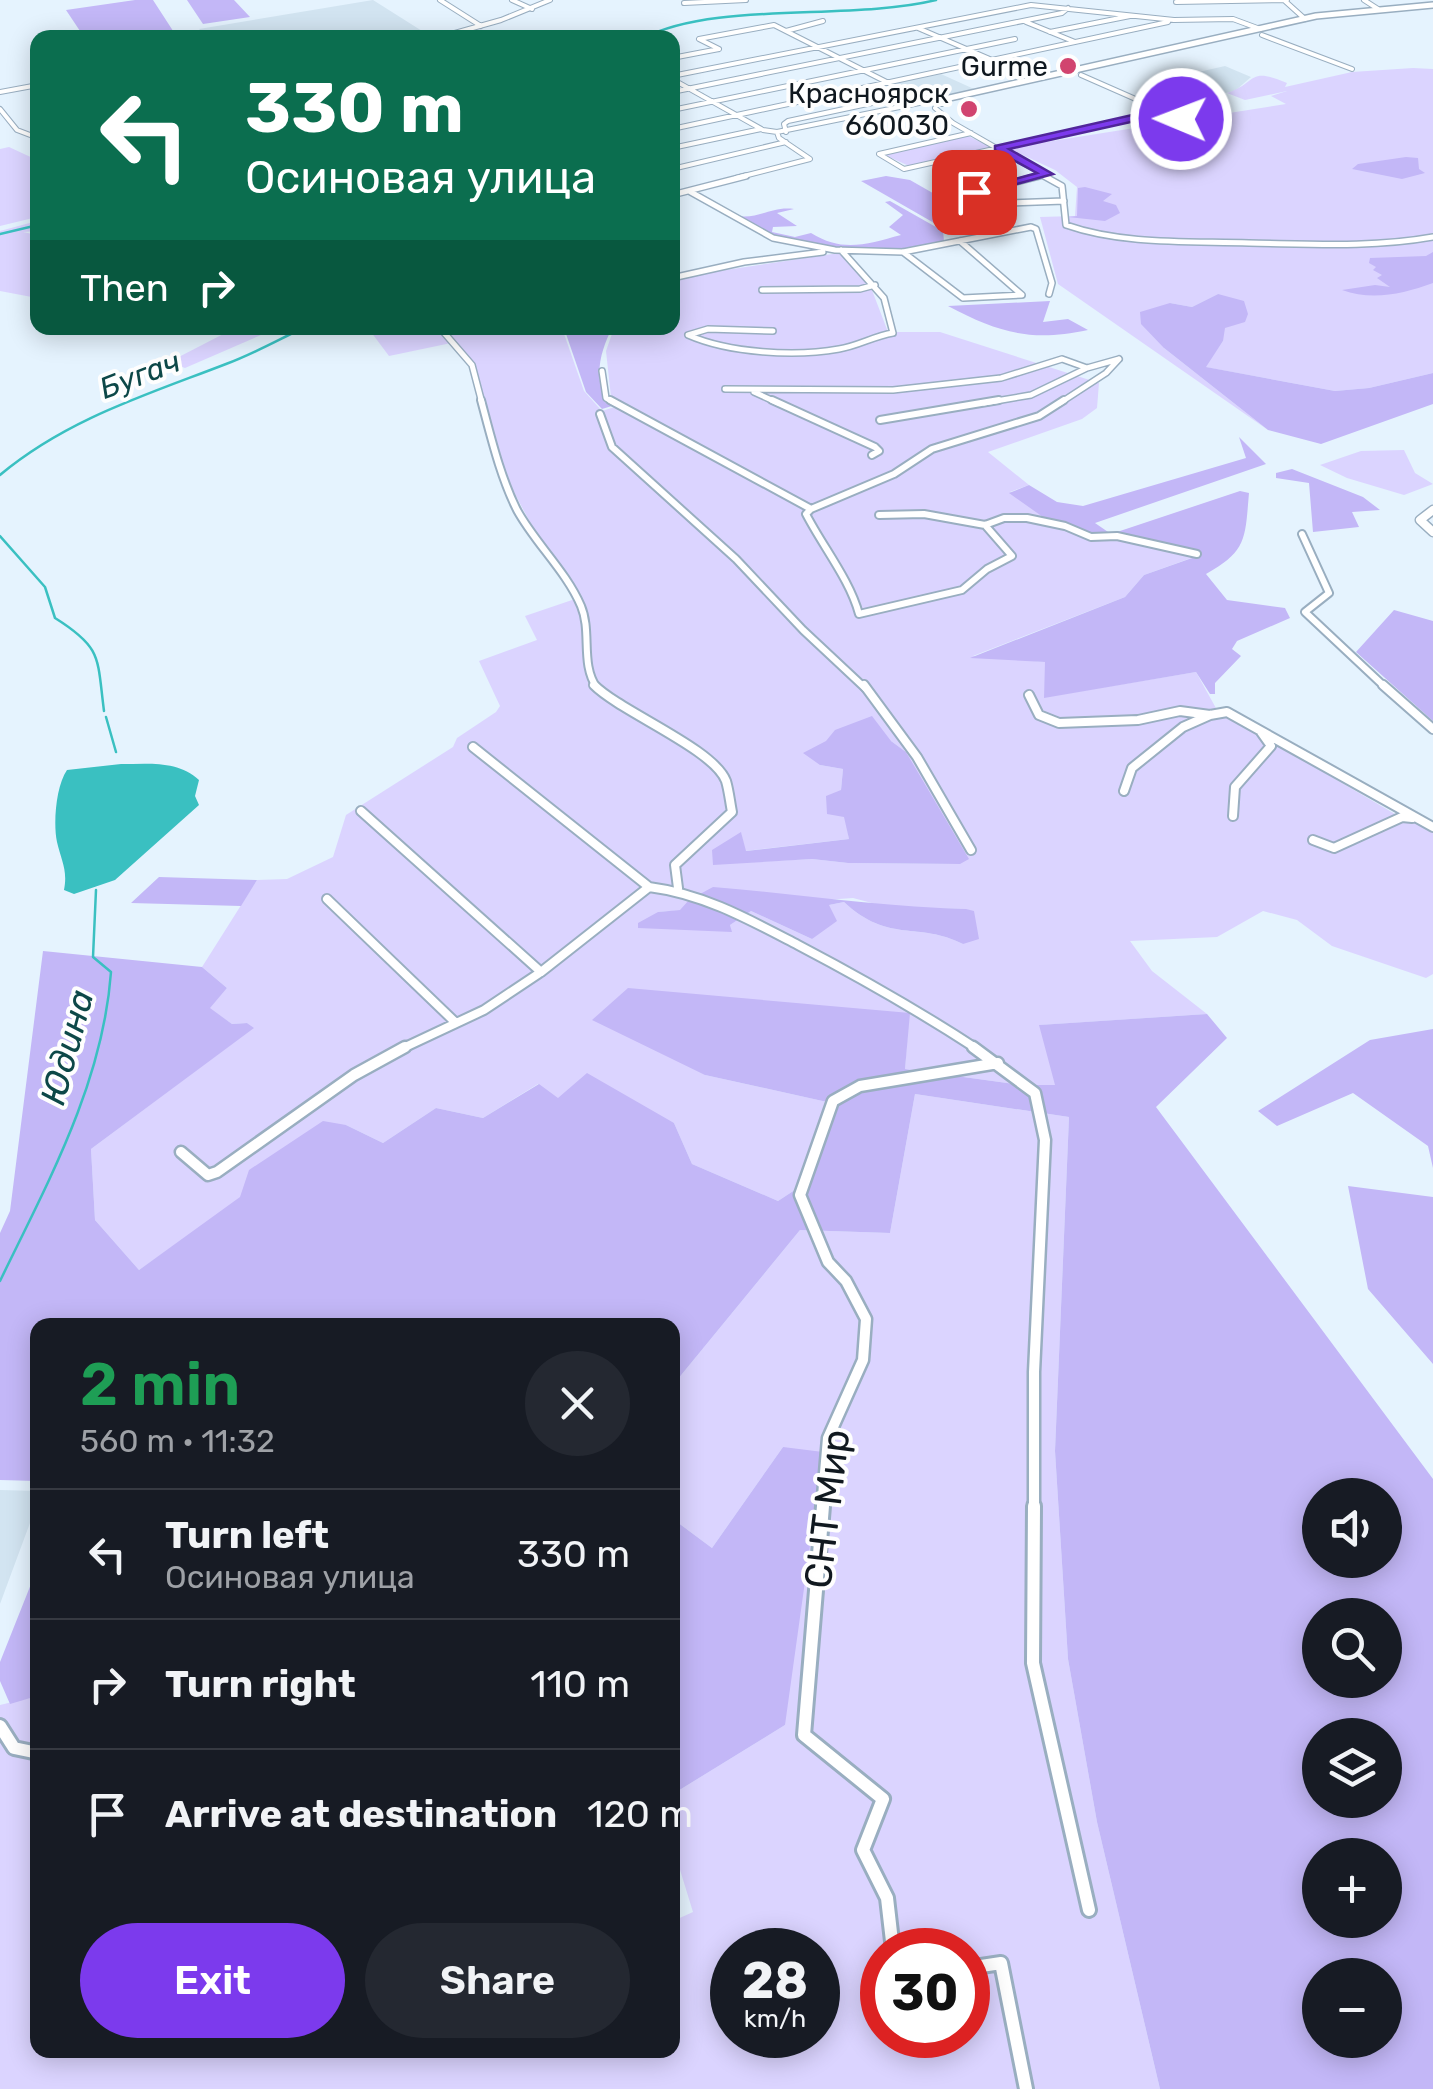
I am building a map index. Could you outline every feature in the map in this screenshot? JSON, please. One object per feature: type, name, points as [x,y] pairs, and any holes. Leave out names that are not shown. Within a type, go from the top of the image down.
[{"type":"street","points":[[440,0],[480,26]]},
{"type":"street","points":[[512,0],[533,10]]},
{"type":"street","points":[[466,30],[533,10],[550,0]]},
{"type":"street","points":[[684,3],[746,0]]},
{"type":"street","points":[[1176,2],[1286,0],[1305,19]]},
{"type":"street","points":[[1364,0],[1378,9]]},
{"type":"street","points":[[680,76],[1031,5],[1060,3],[1068,8]]},
{"type":"street","points":[[892,110],[981,97],[1081,75],[1305,19],[1378,9],[1433,7]]},
{"type":"street","points":[[937,105],[970,92],[1251,31],[1433,7]]},
{"type":"street","points":[[680,90],[1024,22],[1068,8],[1174,20]]},
{"type":"street","points":[[1050,32],[1140,14]]},
{"type":"street","points":[[680,127],[1174,20],[1224,18],[1352,69]]},
{"type":"street","points":[[786,31],[823,21]]},
{"type":"street","points":[[1024,22],[1075,42]]},
{"type":"street","points":[[680,57],[719,50],[700,39],[770,25],[786,31],[937,105],[972,133],[1047,174],[1062,186],[1066,225],[1091,236],[1392,244],[1433,238]]},
{"type":"street","points":[[918,28],[992,60]]},
{"type":"street","points":[[680,108],[1015,39]]},
{"type":"street","points":[[1081,75],[1181,119]]},
{"type":"street","points":[[680,82],[761,129],[777,132],[925,102]]},
{"type":"street","points":[[0,92],[30,86]]},
{"type":"street","points":[[970,92],[981,97]]},
{"type":"street","points":[[786,132],[784,124],[788,121],[883,100],[907,106]]},
{"type":"street","points":[[0,109],[18,130],[30,135]]},
{"type":"street","points":[[972,133],[879,154],[904,169],[1163,111]]},
{"type":"street","points":[[680,146],[761,129]]},
{"type":"street","points":[[680,193],[810,159],[777,132]]},
{"type":"street","points":[[680,167],[786,142]]},
{"type":"street","points":[[952,198],[1047,174]]},
{"type":"street","points":[[688,191],[773,238],[838,250],[904,252],[1020,228],[1036,229],[1052,283],[1049,294]]},
{"type":"street","points":[[980,223],[972,217],[980,212],[1023,201],[1041,206],[1064,200]]},
{"type":"street","points":[[904,252],[963,298],[1022,296],[1016,286],[960,241]]},
{"type":"street","points":[[680,276],[744,262],[838,250]]},
{"type":"street","points":[[772,331],[708,329],[688,335],[697,342],[736,347],[833,350],[893,333],[884,298],[838,250]]},
{"type":"street","points":[[762,290],[860,289],[875,285]]},
{"type":"street","points":[[446,335],[472,364],[494,450],[517,509],[580,604],[586,622],[587,661],[593,684],[609,700],[672,733],[725,777],[732,812],[675,864],[678,888]]},
{"type":"street","points":[[742,391],[920,388],[1001,378],[1062,359],[1086,368]]},
{"type":"street","points":[[880,420],[1030,395],[1086,368],[1119,359],[1106,374],[1039,416],[932,449],[894,474],[806,514],[831,562],[853,590],[859,614],[962,590],[987,569],[1009,561],[1012,556],[985,525]]},
{"type":"street","points":[[602,371],[606,398],[810,509]]},
{"type":"street","points":[[725,389],[773,398],[875,446],[879,451],[872,455]]},
{"type":"street","points":[[600,414],[612,447],[736,559],[802,630],[862,684],[918,757],[972,850]]},
{"type":"street","points":[[1433,510],[1422,516],[1422,524],[1433,532]]},
{"type":"street","points":[[880,515],[924,514],[985,525],[1004,518],[1026,518],[1065,526],[1091,537],[1117,536],[1197,554]]},
{"type":"street","points":[[1302,534],[1330,593],[1306,612],[1322,632],[1433,729]]},
{"type":"street","points":[[1029,696],[1039,714],[1059,723],[1138,720],[1180,710],[1210,715]]},
{"type":"street","points":[[1124,791],[1132,768],[1183,728],[1210,715],[1228,712],[1433,827]]},
{"type":"street","points":[[1233,816],[1236,787],[1271,746],[1260,729]]},
{"type":"street","points":[[472,747],[649,887],[678,888],[725,908],[884,990],[932,1017],[1035,1093],[1045,1140],[1034,1372],[1033,1664],[1089,1910]]},
{"type":"street","points":[[362,811],[542,972]]},
{"type":"street","points":[[1314,840],[1334,848],[1402,817],[1415,819]]},
{"type":"street","points":[[181,1152],[208,1175],[216,1172],[354,1076],[439,1028],[484,1010],[542,972],[649,887]]},
{"type":"street","points":[[328,899],[456,1023]]},
{"type":"street","name":"СНТ Мир","points":[[890,1928],[887,1898],[863,1850],[883,1800],[804,1736],[828,1438],[864,1360],[866,1319],[846,1281],[828,1262],[800,1195],[833,1101],[860,1086],[998,1063]]},
{"type":"street","points":[[0,1726],[14,1748],[30,1751]]},
{"type":"street","points":[[990,1965],[1001,1963],[1026,2089]]},
{"type":"shaded area","points":[[153,0],[172,30],[79,30],[66,10]]},
{"type":"shaded area","points":[[187,0],[234,0],[250,17],[203,24]]},
{"type":"shaded area","points":[[373,0],[420,30],[200,30]]},
{"type":"shaded area","points":[[1225,66],[1251,77],[1235,91],[1199,98],[1159,81]]},
{"type":"shaded area","points":[[1433,69],[1433,373],[1369,388],[1335,391],[1205,367],[1223,341],[1218,294],[1192,307],[1170,303],[1164,348],[1268,430],[1058,284],[1040,217],[1075,216],[1077,187],[1055,170],[1008,148],[1286,104],[1271,96],[1287,91],[1245,100],[1227,93],[1259,76],[1287,83],[1285,87],[1352,72]]},
{"type":"shaded area","points":[[941,74],[974,89],[926,99],[895,83]]},
{"type":"shaded area","points":[[968,136],[991,147],[909,166],[885,155]]},
{"type":"shaded area","points":[[9,147],[30,157],[30,219],[0,226],[0,149]]},
{"type":"shaded area","points":[[1418,158],[1419,169],[1425,173],[1402,179],[1352,169],[1358,164]]},
{"type":"shaded area","points":[[886,176],[910,180],[959,208],[949,211],[965,221],[958,225],[977,234],[955,235],[861,181]]},
{"type":"shaded area","points":[[1078,188],[1112,194],[1103,201],[1116,205],[1120,213],[1105,221],[1068,217],[1077,216]]},
{"type":"shaded area","points":[[890,201],[943,231],[944,241],[890,251],[845,249],[774,237],[738,216],[794,209],[777,213],[797,226],[773,227],[772,232],[795,237],[811,233],[834,243],[855,245],[901,235],[889,227],[903,215],[885,202]]},
{"type":"shaded area","points":[[30,223],[30,232],[23,232],[30,234],[30,297],[0,291],[0,231]]},
{"type":"shaded area","points":[[1433,252],[1433,283],[1388,295],[1342,290],[1390,287],[1377,278],[1382,275],[1373,270],[1376,267],[1369,263],[1370,258],[1426,256]]},
{"type":"shaded area","points":[[839,253],[870,285],[888,332],[940,332],[1099,383],[1097,408],[1082,419],[988,452],[1029,485],[1010,492],[1057,527],[1093,541],[1115,538],[1150,543],[1194,557],[1144,575],[1125,597],[973,656],[1045,662],[1045,697],[1196,672],[1217,710],[1395,814],[1433,832],[1433,974],[1426,978],[1332,946],[1297,920],[1263,911],[1217,937],[1130,941],[1152,971],[1207,1014],[1040,1025],[1056,1085],[1021,1085],[905,1069],[909,1013],[705,1075],[836,1104],[810,1180],[778,1201],[692,1164],[674,1123],[557,1098],[538,1084],[483,1118],[436,1108],[383,1143],[346,1125],[139,1270],[95,1220],[91,1149],[253,1028],[247,1023],[232,1024],[209,1008],[227,988],[202,967],[257,880],[287,879],[333,857],[346,815],[453,747],[457,738],[496,712],[500,706],[479,661],[537,640],[525,616],[578,598],[515,494],[472,369],[456,342],[389,356],[373,335],[564,335],[584,391],[602,411],[621,405],[611,397],[606,351],[612,335],[680,335],[680,277]],"holes":[[[891,741],[906,752],[959,864],[812,859],[713,864],[741,833],[745,851],[849,839],[841,790],[843,769],[820,765]],[[853,898],[887,907],[966,909],[963,944],[947,937],[875,923],[844,902],[829,905],[812,939],[751,911],[730,925],[731,931],[658,912]]]},
{"type":"shaded area","points":[[1218,294],[1244,301],[1248,314],[1245,322],[1225,328],[1223,341],[1206,367],[1335,391],[1369,388],[1433,373],[1433,404],[1321,444],[1268,430],[1164,348],[1141,324],[1140,312],[1170,303],[1192,307]]},
{"type":"shaded area","points":[[1050,301],[1043,322],[1068,319],[1088,330],[1049,335],[1016,333],[948,306]]},
{"type":"shaded area","points":[[221,335],[261,335],[185,368],[169,362]]},
{"type":"shaded area","points":[[566,335],[609,335],[601,357],[600,378],[612,406],[602,409],[586,392]]},
{"type":"shaded area","points":[[1239,437],[1266,464],[1095,523],[1111,534],[1240,491],[1249,493],[1244,533],[1237,550],[1206,574],[1227,600],[1285,608],[1290,618],[1237,641],[1232,649],[1241,656],[1215,683],[1215,694],[1210,694],[1196,672],[1044,698],[1045,662],[970,658],[1125,597],[1144,575],[1192,558],[1150,543],[1115,538],[1093,541],[1057,527],[1009,493],[1029,485],[1057,502],[1083,506],[1246,458]]},
{"type":"shaded area","points":[[1404,450],[1415,473],[1433,484],[1404,495],[1347,478],[1320,465],[1361,451]]},
{"type":"shaded area","points":[[1292,469],[1363,497],[1380,510],[1352,512],[1359,527],[1313,532],[1309,483],[1276,478],[1276,473]]},
{"type":"shaded area","points":[[1394,610],[1433,621],[1433,721],[1356,652]]},
{"type":"shaded area","points":[[872,716],[891,741],[906,752],[969,859],[960,864],[812,859],[713,865],[712,850],[741,832],[746,851],[849,839],[844,817],[827,814],[826,796],[841,790],[843,769],[820,765],[803,753],[826,741],[835,730]]},
{"type":"shaded area","points":[[159,877],[257,880],[241,906],[131,903]]},
{"type":"shaded area","points":[[713,887],[966,909],[974,911],[979,939],[963,944],[947,937],[890,928],[860,915],[844,902],[829,905],[837,921],[812,939],[751,911],[730,925],[732,932],[638,928],[638,923],[658,912],[680,910],[689,900]]},
{"type":"shaded area","points":[[43,951],[202,967],[227,988],[210,1008],[232,1024],[247,1023],[254,1028],[91,1149],[95,1220],[139,1270],[240,1197],[249,1170],[323,1121],[346,1125],[383,1143],[436,1108],[483,1118],[539,1084],[558,1098],[587,1073],[674,1123],[692,1164],[778,1201],[810,1180],[836,1104],[705,1075],[592,1020],[628,988],[910,1013],[905,1069],[1021,1085],[1055,1085],[1039,1025],[1207,1014],[1227,1038],[1156,1107],[1433,1479],[1433,2089],[1160,2089],[1097,1822],[1068,1659],[1055,1451],[1069,1117],[915,1094],[890,1233],[800,1230],[680,1376],[680,1318],[30,1318],[30,1481],[0,1480],[0,1233],[10,1211]]},
{"type":"shaded area","points":[[1433,1029],[1433,1168],[1428,1146],[1353,1093],[1277,1126],[1258,1111],[1370,1040]]},
{"type":"shaded area","points":[[915,1094],[1069,1117],[1055,1451],[1068,1659],[1097,1822],[1160,2089],[0,2089],[0,1705],[30,1698],[30,2058],[680,2058],[680,1918],[693,1912],[680,1870],[680,1790],[785,1725],[783,1447],[712,1548],[680,1524],[680,1376],[800,1230],[890,1233]]},
{"type":"shaded area","points":[[1348,1186],[1433,1197],[1433,1364],[1368,1289]]},
{"type":"shaded area","points":[[783,1447],[823,1452],[785,1725],[680,1790],[680,1524],[712,1548]]},
{"type":"shaded area","points":[[0,1490],[30,1491],[30,1523],[0,1604]]},
{"type":"shaded area","points":[[30,1587],[30,1698],[10,1704],[0,1681],[0,1662]]},
{"type":"water","points":[[162,764],[182,769],[199,780],[195,796],[199,805],[115,880],[74,894],[64,890],[65,871],[55,825],[63,777],[67,770]]},
{"type":"waterway","name":"Бугач","points":[[665,30],[707,19],[864,10],[936,0]]},
{"type":"waterway","points":[[0,234],[30,227]]},
{"type":"waterway","name":"Бугач","points":[[0,475],[80,423],[288,335]]},
{"type":"waterway","name":"Юдина","points":[[0,536],[45,587],[55,618],[90,647],[98,666],[104,711]]},
{"type":"waterway","name":"Юдина","points":[[106,717],[116,752]]},
{"type":"waterway","name":"Юдина","points":[[0,1281],[70,1131],[97,1053],[111,972],[93,957],[96,890]]},
{"type":"place","name":"Gurme","points":[[1068,66]]},
{"type":"place","name":"Красноярск 660030","points":[[969,109]]},
{"type":"route","points":[[974,192],[1047,174],[999,148],[1163,111],[1181,119]]}]
